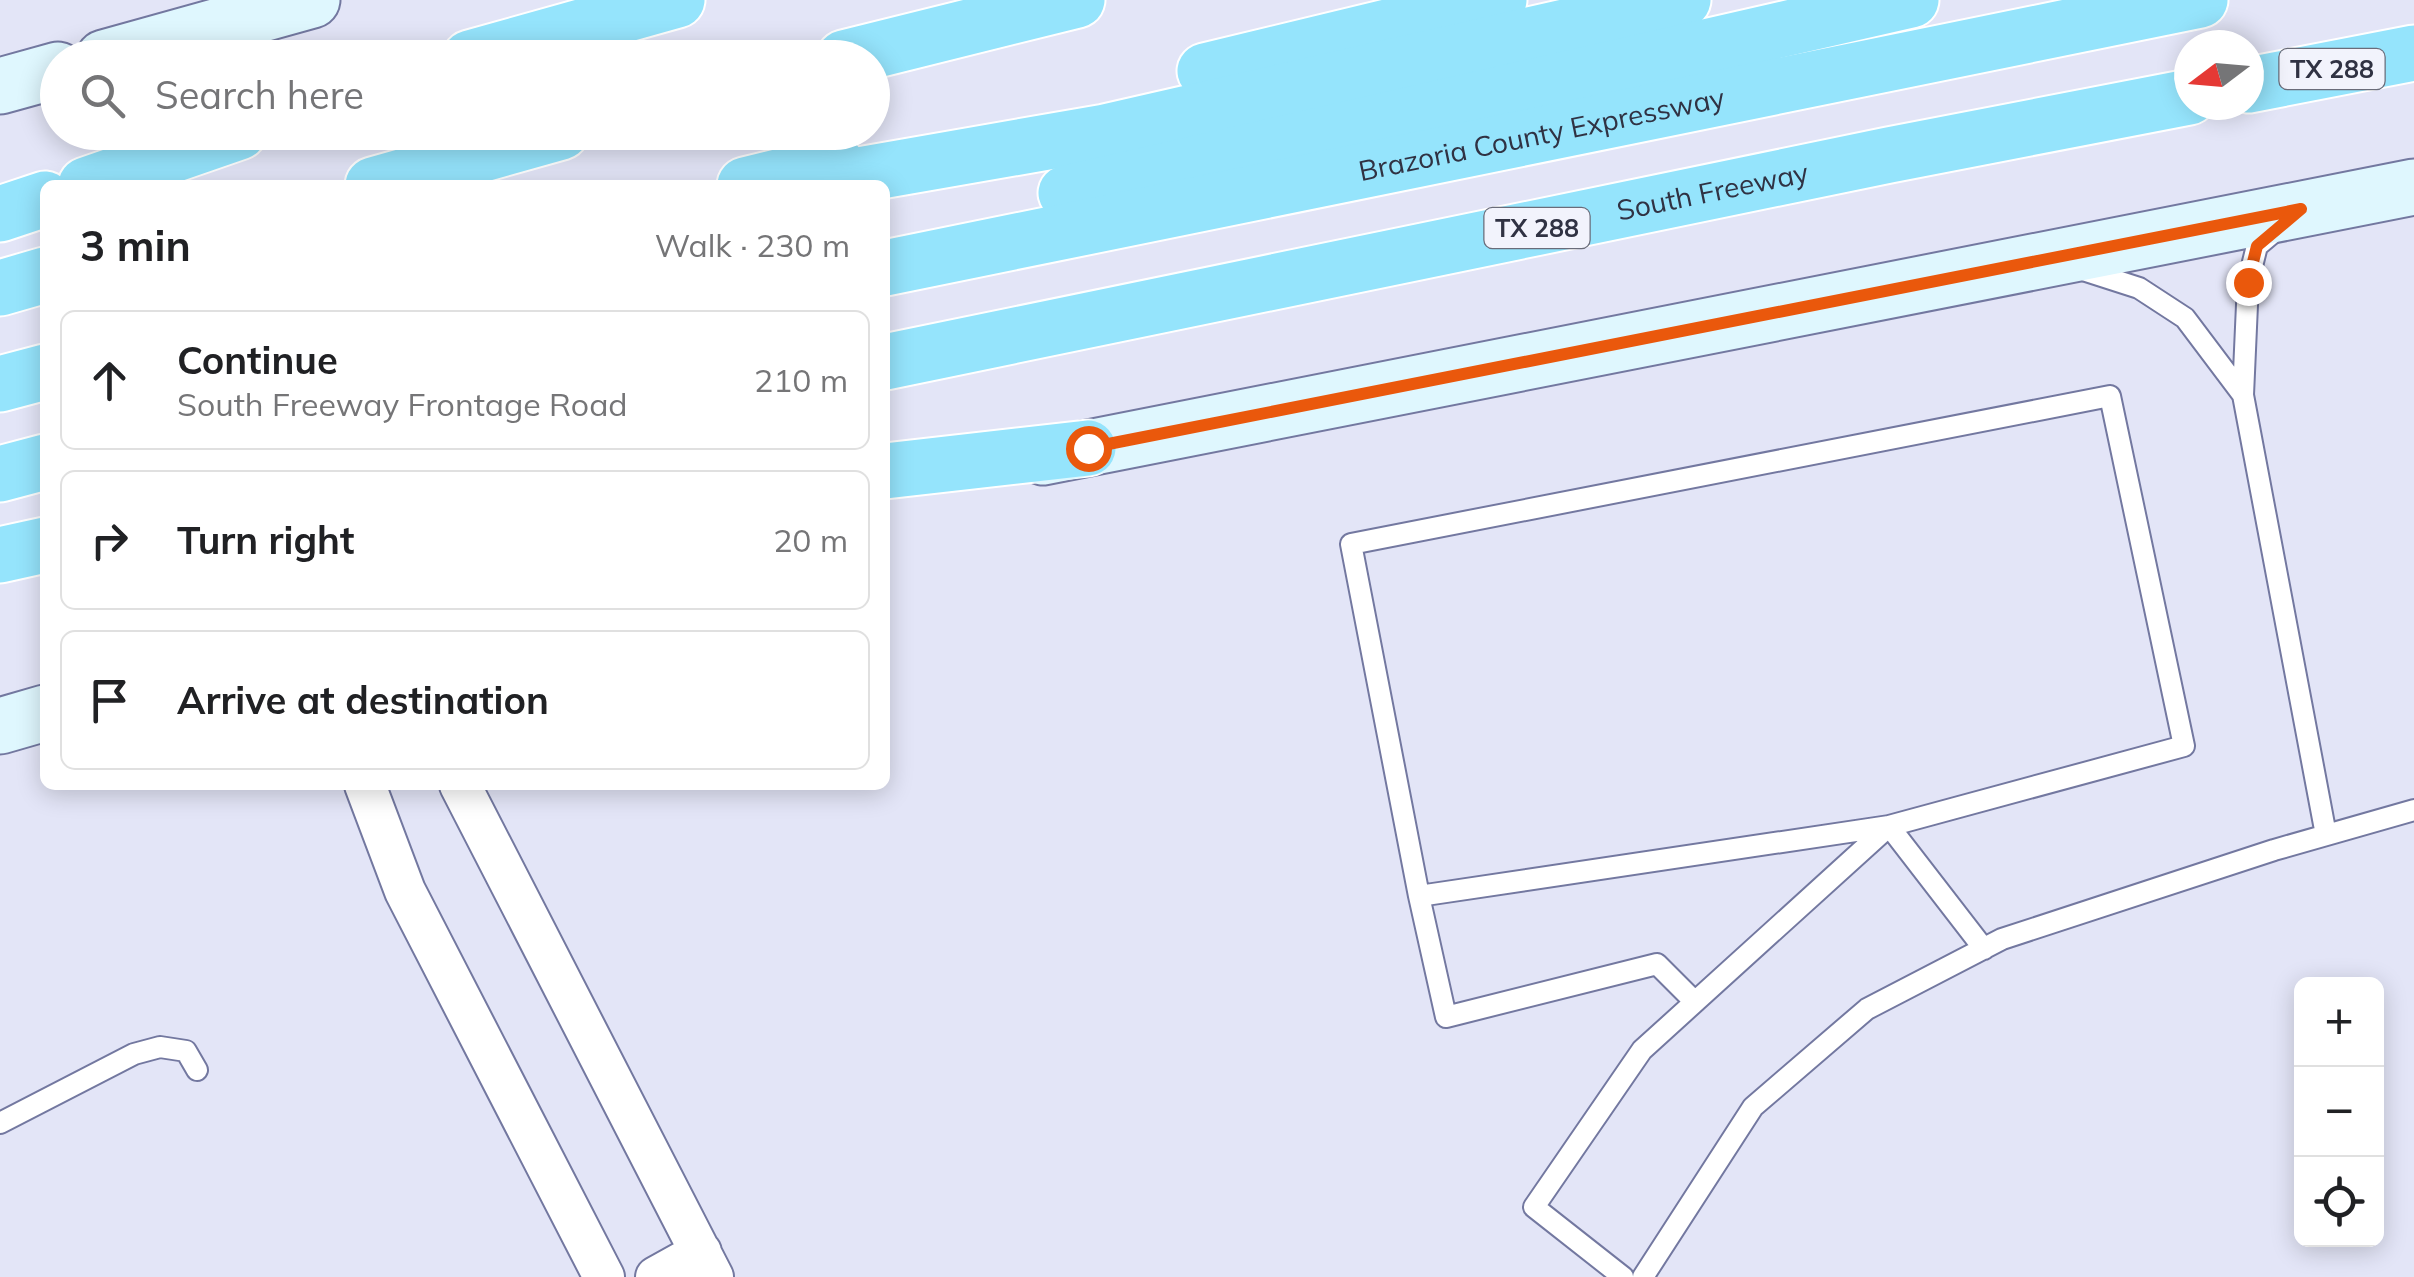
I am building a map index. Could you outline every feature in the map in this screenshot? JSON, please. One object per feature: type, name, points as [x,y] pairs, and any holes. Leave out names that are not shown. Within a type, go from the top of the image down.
[{"type":"highway","points":[[534,40],[677,0]]},
{"type":"highway","points":[[890,47],[1077,0]]},
{"type":"highway","points":[[890,149],[1499,0]]},
{"type":"highway","points":[[830,180],[1106,132],[1683,0]]},
{"type":"highway","points":[[890,242],[1014,205],[1911,0]]},
{"type":"highway","name":"Brazoria County Expressway","points":[[890,267],[2200,0]]},
{"type":"highway","name":"TX 288","points":[[2264,82],[2414,53]]},
{"type":"highway","name":"South Freeway","points":[[890,361],[2174,100]]},
{"type":"highway","points":[[100,180],[187,150]]},
{"type":"highway","points":[[390,180],[497,150]]},
{"type":"highway","points":[[765,180],[888,150]]},
{"type":"highway","points":[[0,214],[40,201]]},
{"type":"highway","points":[[0,288],[40,276]]},
{"type":"highway","points":[[0,384],[40,373]]},
{"type":"highway","points":[[890,470],[1088,448]]},
{"type":"highway","points":[[0,474],[40,463]]},
{"type":"highway","points":[[0,555],[40,546]]},
{"type":"highway","points":[[0,570],[40,565]]},
{"type":"main road","points":[[169,40],[312,0]]},
{"type":"main road","points":[[0,86],[40,75]]},
{"type":"main road","points":[[890,487],[2414,187]]},
{"type":"main road","points":[[0,726],[40,714]]},
{"type":"street","points":[[367,790],[405,891],[604,1277]]},
{"type":"street","points":[[463,790],[707,1264],[656,1277]]},
{"type":"lane","points":[[2301,209],[2257,246],[2248,282],[2243,395],[2326,835]]},
{"type":"lane","points":[[2050,258],[2138,288],[2185,318],[2243,395]]},
{"type":"lane","points":[[1419,896],[1889,826],[2184,746],[2110,396],[1350,544],[1419,896],[1446,1017],[1657,964],[1694,1002]]},
{"type":"lane","points":[[1642,1277],[1753,1107],[1867,1009],[2020,933],[2414,810]]},
{"type":"lane","points":[[1889,826],[1984,948]]},
{"type":"lane","points":[[1624,1277],[1534,1207],[1642,1050],[1889,826]]},
{"type":"lane","points":[[0,1123],[147,1050],[160,1047],[186,1051],[198,1070]]},
{"type":"route","points":[[1088,448],[2301,209],[2257,246],[2248,282]]}]
